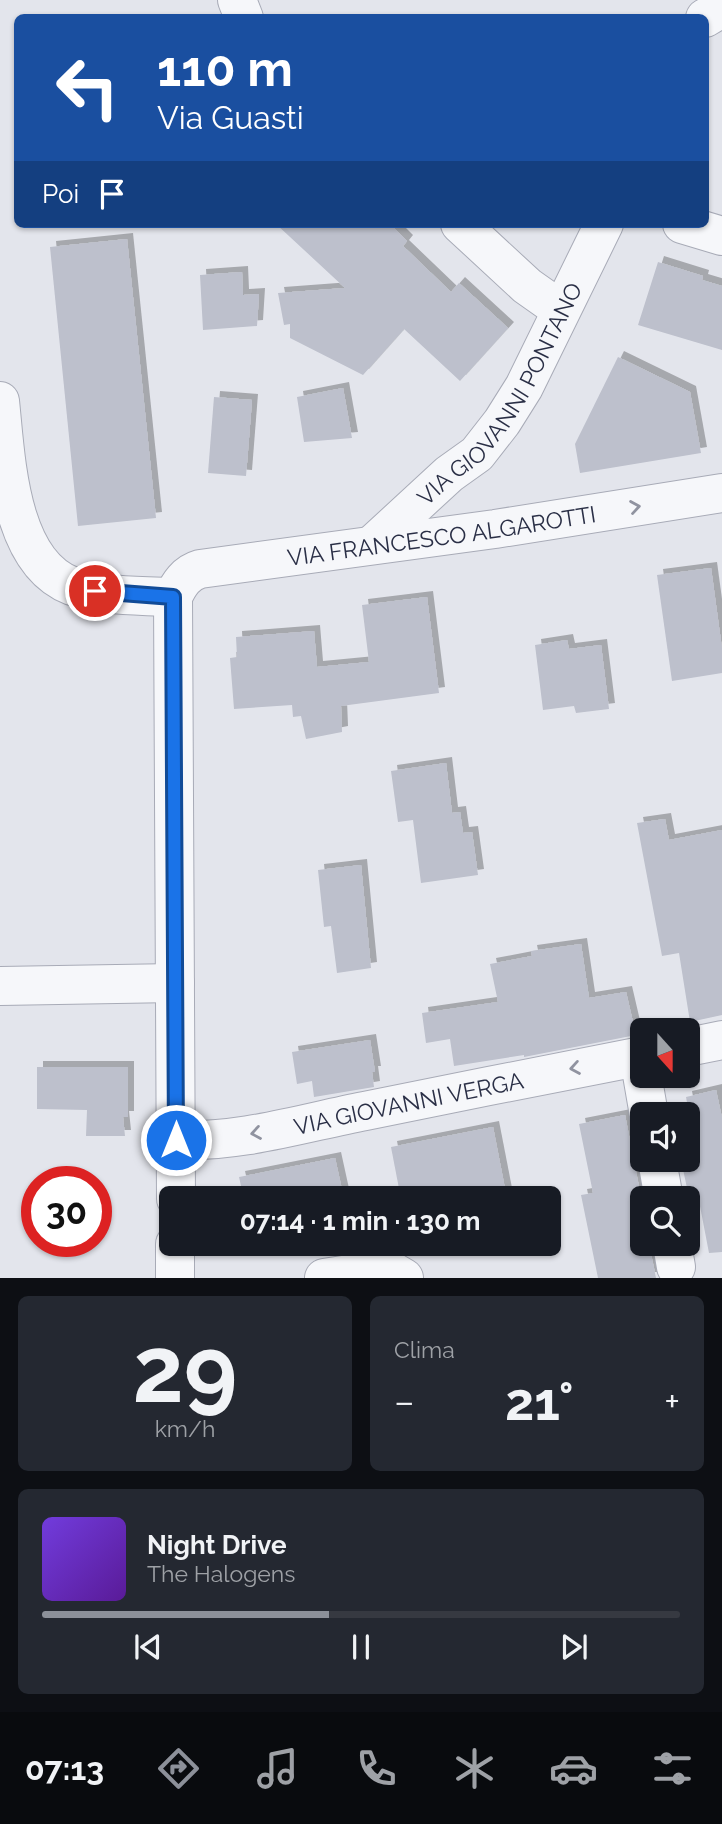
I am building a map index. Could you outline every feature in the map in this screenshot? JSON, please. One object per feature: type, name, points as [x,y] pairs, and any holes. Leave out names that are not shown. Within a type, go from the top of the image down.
[{"type":"street","points":[[464,228],[527,286],[561,310]]},
{"type":"street","name":"VIA GIOVANNI PONTANO","points":[[372,545],[449,474],[477,454],[524,387],[602,228]]},
{"type":"street","points":[[695,228],[722,236]]},
{"type":"street","points":[[0,401],[15,508],[21,531],[36,558],[52,575],[72,586],[95,591],[173,597],[176,1186]]},
{"type":"street","name":"VIA FRANCESCO ALGAROTTI","points":[[173,597],[179,585],[195,570],[471,533],[722,493]]},
{"type":"street","points":[[0,986],[175,983]]},
{"type":"street","points":[[700,1045],[722,1040]]},
{"type":"street","name":"VIA GIOVANNI VERGA","points":[[176,1140],[201,1141],[262,1132],[630,1058]]},
{"type":"street","points":[[175,1256],[175,1278]]},
{"type":"street","points":[[324,1278],[387,1268],[404,1278]]},
{"type":"building","points":[[280,228],[394,228],[407,241],[403,246],[451,292],[459,283],[508,328],[460,381],[404,329],[363,375],[290,338],[290,324],[284,325],[278,293],[345,288]]},
{"type":"building","points":[[127,239],[156,518],[78,526],[50,247]]},
{"type":"building","points":[[658,262],[703,276],[702,280],[722,286],[722,350],[638,325]]},
{"type":"building","points":[[242,272],[243,295],[259,294],[257,326],[203,330],[200,275]]},
{"type":"building","points":[[618,357],[690,392],[701,453],[580,473],[575,444]]},
{"type":"building","points":[[343,388],[352,438],[304,442],[297,397]]},
{"type":"building","points":[[214,397],[252,400],[246,476],[208,473]]},
{"type":"building","points":[[711,568],[722,649],[722,673],[672,681],[657,575]]},
{"type":"building","points":[[427,597],[439,693],[341,706],[342,732],[306,739],[301,716],[293,717],[292,705],[234,709],[230,658],[237,657],[236,637],[314,631],[317,667],[369,662],[362,605]]},
{"type":"building","points":[[567,640],[569,649],[601,645],[609,709],[576,713],[574,706],[543,710],[535,645]]},
{"type":"building","points":[[446,763],[452,813],[460,812],[463,833],[472,832],[478,875],[421,883],[413,820],[398,822],[391,771]]},
{"type":"building","points":[[665,819],[669,840],[722,830],[722,1015],[700,1020],[689,1018],[679,953],[662,956],[637,823]]},
{"type":"building","points":[[361,865],[371,968],[337,973],[331,926],[324,927],[318,870]]},
{"type":"building","points":[[581,944],[589,998],[626,992],[632,1018],[630,1036],[524,1057],[454,1066],[450,1039],[426,1043],[422,1013],[498,1002],[490,964],[532,956],[531,951]]},
{"type":"building","points":[[370,1040],[375,1072],[372,1072],[374,1087],[314,1097],[312,1081],[297,1084],[292,1052]]},
{"type":"building","points":[[37,1067],[128,1067],[128,1117],[123,1117],[125,1136],[86,1136],[87,1110],[37,1109]]},
{"type":"building","points":[[716,1090],[722,1118],[722,1252],[709,1253],[700,1206],[700,1186],[687,1186],[684,1172],[700,1172],[700,1102],[687,1102],[686,1097]]},
{"type":"building","points":[[625,1115],[630,1141],[630,1172],[636,1172],[639,1186],[630,1186],[630,1256],[651,1256],[656,1278],[598,1278],[581,1195],[593,1193],[579,1124]]},
{"type":"building","points":[[493,1127],[504,1186],[398,1186],[391,1147]]},
{"type":"building","points":[[335,1158],[341,1186],[241,1186],[239,1177]]},
{"type":"route","points":[[95,591],[173,597],[176,1140]]}]
